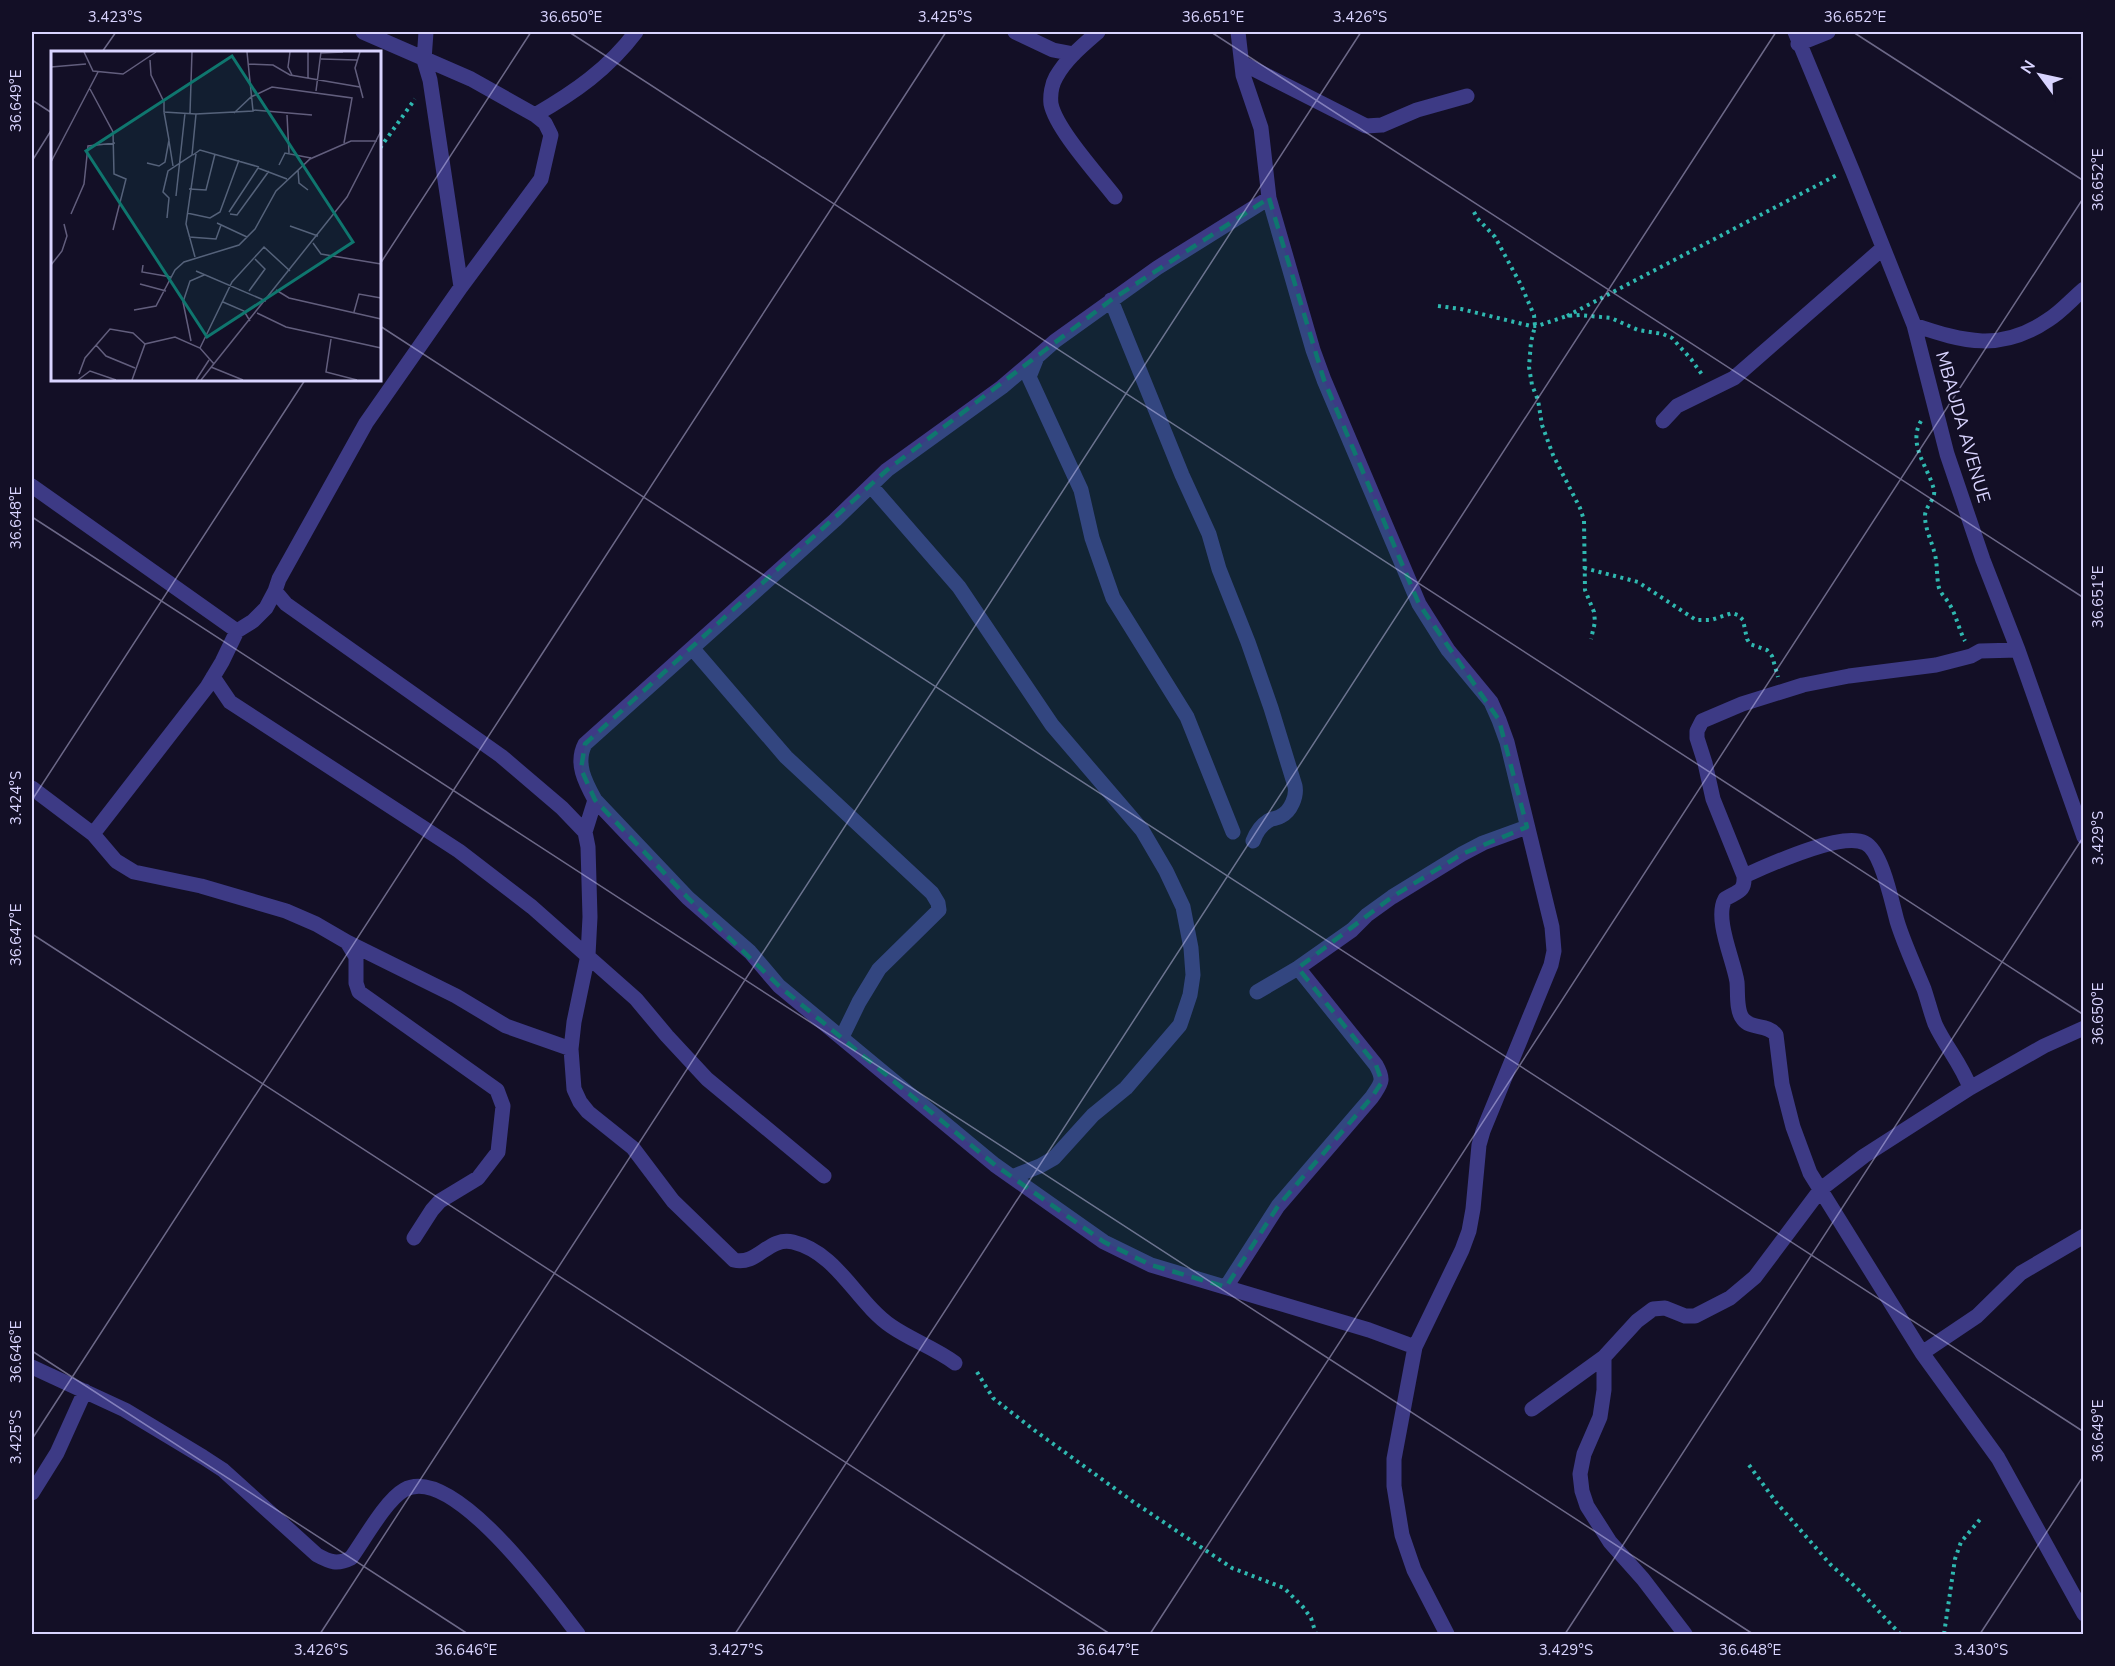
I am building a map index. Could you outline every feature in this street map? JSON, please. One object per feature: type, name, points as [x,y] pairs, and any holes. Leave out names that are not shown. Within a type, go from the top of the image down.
[{"type":"street","points":[[93,834],[213,677],[237,631],[253,621],[266,608],[366,423],[540,179],[551,135],[545,123],[471,79],[363,32]]},
{"type":"street","points":[[426,32],[424,60],[430,80],[461,287]]},
{"type":"street","points":[[535,115],[571,94],[592,78],[636,32]]},
{"type":"street","points":[[1015,32],[1053,50],[1074,54]]},
{"type":"street","points":[[1098,32],[1074,54],[1056,76],[1051,103],[1055,115],[1070,138],[1114,197]]},
{"type":"street","points":[[1238,32],[1250,97],[1261,128],[1269,198],[1323,380],[1419,603],[1448,650],[1491,702],[1499,720],[1507,742],[1552,927],[1554,951],[1551,965],[1479,1145],[1473,1209],[1462,1250],[1415,1347],[1394,1459],[1396,1505],[1401,1534],[1414,1570],[1447,1635]]},
{"type":"street","points":[[1796,38],[1828,32]]},
{"type":"street","name":"MBAUDA AVENUE","points":[[1796,38],[1914,325],[1947,454],[1979,550],[2018,650],[2084,837]]},
{"type":"street","points":[[1242,63],[1366,126],[1382,125],[1417,110],[1467,96]]},
{"type":"street","points":[[1269,198],[1157,268],[1111,300],[1055,341],[1002,387],[887,470],[693,649],[585,744],[581,752],[581,769],[595,800],[699,908],[750,952],[779,986],[969,1145],[1104,1242],[1151,1264],[1369,1330],[1415,1347]]},
{"type":"street","points":[[1663,421],[1677,405],[1734,378],[1883,248]]},
{"type":"street","points":[[1914,325],[1940,334],[1998,342],[2023,335],[2050,320],[2084,289]]},
{"type":"street","points":[[1111,300],[1182,475],[1209,534],[1219,569],[1248,642],[1295,786],[1294,798],[1287,811],[1281,816],[1268,820],[1252,841]]},
{"type":"street","points":[[1037,357],[1029,377],[1081,490],[1092,538],[1113,598],[1178,701],[1233,832]]},
{"type":"street","points":[[32,486],[237,631]]},
{"type":"street","points":[[870,486],[959,587],[1052,725],[1143,830],[1183,907],[1191,948],[1193,975],[1190,995],[1180,1025],[1126,1089],[1093,1115],[1054,1158],[1012,1177]]},
{"type":"street","points":[[275,591],[286,604],[501,756],[562,808],[585,832]]},
{"type":"street","points":[[693,649],[786,757],[932,893],[938,903],[939,910],[879,969],[842,1037]]},
{"type":"street","points":[[2018,650],[1980,651],[1971,656],[1922,668],[1849,676],[1782,692],[1742,704],[1702,721],[1697,731],[1713,799],[1744,876],[1743,889],[1725,899],[1722,907],[1727,946],[1737,980],[1740,1016],[1744,1022],[1769,1029],[1776,1035],[1782,1084],[1793,1127],[1810,1173],[1922,1353],[1998,1458],[2084,1614]]},
{"type":"street","points":[[213,677],[230,702],[459,852],[532,907],[636,999],[707,1079],[825,1176]]},
{"type":"street","points":[[32,788],[93,834],[116,861],[134,872],[201,886],[286,911],[456,996],[506,1026],[571,1049]]},
{"type":"street","points":[[595,800],[585,832],[590,876],[588,955],[574,1022],[571,1049],[574,1089],[580,1102],[588,1112],[633,1148],[673,1201],[734,1260],[747,1261],[773,1243],[784,1240],[804,1246],[833,1266],[891,1326],[937,1350],[955,1363]]},
{"type":"street","points":[[1257,992],[1298,968],[1352,930],[1367,915],[1392,897],[1462,854],[1483,843],[1527,827]]},
{"type":"street","points":[[1744,876],[1796,854],[1831,843],[1850,839],[1871,846],[1878,857],[1901,933],[1935,1023],[1965,1073],[1970,1088]]},
{"type":"street","points":[[347,942],[356,957],[356,983],[359,992],[497,1090],[501,1099],[501,1131],[498,1152],[478,1178],[436,1205],[414,1238]]},
{"type":"street","points":[[1226,1287],[1278,1206],[1372,1097],[1382,1082],[1376,1065],[1298,968]]},
{"type":"street","points":[[1532,1409],[1604,1358],[1637,1321],[1653,1309],[1665,1308],[1685,1316],[1695,1316],[1730,1298],[1755,1277],[1821,1189],[1890,1137],[1970,1088],[2044,1046],[2084,1028]]},
{"type":"street","points":[[1922,1353],[1977,1316],[2021,1273],[2084,1236]]},
{"type":"street","points":[[1604,1358],[1604,1390],[1600,1417],[1584,1454],[1580,1474],[1582,1491],[1587,1506],[1610,1542],[1643,1579],[1685,1635]]},
{"type":"street","points":[[32,1367],[125,1410],[213,1464],[302,1543],[329,1561],[341,1563],[351,1558],[392,1498],[403,1490],[415,1485],[432,1488],[451,1498],[495,1532],[578,1635]]},
{"type":"street","points":[[32,1493],[57,1453],[85,1391]]},
{"type":"path","points":[[381,147],[430,80]]},
{"type":"path","points":[[1438,306],[1535,326],[1567,316],[1851,168]]},
{"type":"path","points":[[1474,212],[1495,237],[1534,315],[1535,326],[1529,367],[1532,386],[1553,455],[1584,520],[1585,590],[1594,612],[1595,622],[1591,639]]},
{"type":"path","points":[[1567,316],[1611,318],[1638,330],[1663,334],[1672,338],[1691,359],[1711,389]]},
{"type":"path","points":[[1933,402],[1916,429],[1922,463],[1934,490],[1934,496],[1925,515],[1935,555],[1940,590],[1952,608],[1971,656]]},
{"type":"path","points":[[1584,568],[1638,582],[1696,620],[1711,620],[1732,613],[1738,615],[1743,620],[1750,644],[1767,650],[1772,656],[1782,692]]},
{"type":"path","points":[[977,1372],[993,1398],[1132,1501],[1232,1568],[1284,1588],[1311,1618],[1316,1635]]},
{"type":"path","points":[[1749,1465],[1776,1502],[1830,1564],[1858,1588],[1900,1635]]},
{"type":"path","points":[[1944,1635],[1952,1577],[1961,1542],[1982,1517]]},
{"type":"highlighted area","points":[[1269,198],[1324,380],[1419,604],[1499,720],[1527,827],[1462,854],[1392,897],[1298,968],[1376,1065],[1382,1082],[1372,1097],[1278,1206],[1226,1287],[1151,1265],[1104,1242],[995,1165],[779,986],[688,898],[595,800],[581,769],[585,744],[887,470],[1111,300]]}]
